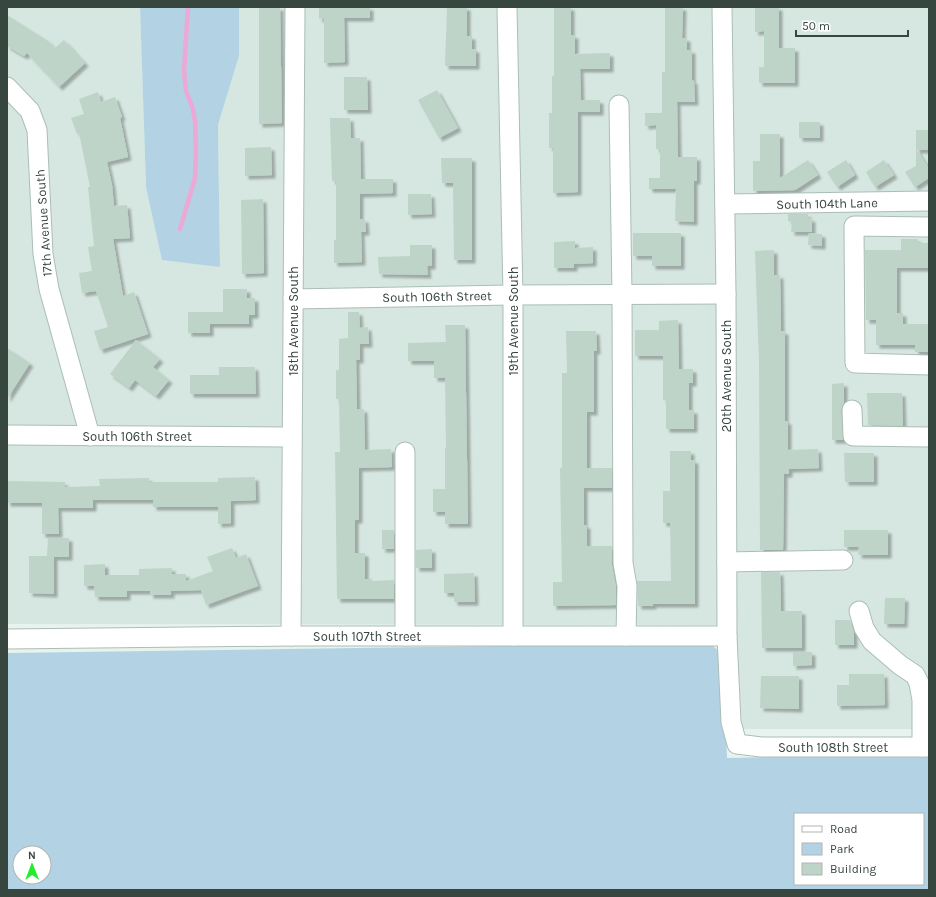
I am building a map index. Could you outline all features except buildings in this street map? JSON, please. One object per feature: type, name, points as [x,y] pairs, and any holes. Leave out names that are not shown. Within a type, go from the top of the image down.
[{"type":"street","name":"18th Avenue South","points":[[291,636],[295,7]]},
{"type":"street","name":"19th Avenue South","points":[[508,7],[513,295],[513,636]]},
{"type":"street","name":"20th Avenue South","points":[[722,7],[726,294],[727,636],[731,722],[737,744]]},
{"type":"street","name":"17th Avenue South","points":[[7,87],[30,111],[37,130],[40,223],[45,268],[49,289],[90,436]]},
{"type":"street","points":[[620,105],[623,563],[627,586],[626,636]]},
{"type":"street","name":"South 104th Lane","points":[[725,204],[929,201]]},
{"type":"street","points":[[929,227],[854,226],[855,363],[929,365]]},
{"type":"street","name":"South 106th Street","points":[[293,299],[513,295],[726,294]]},
{"type":"street","points":[[852,410],[853,436],[929,437]]},
{"type":"street","name":"South 106th Street","points":[[7,435],[292,437]]},
{"type":"street","points":[[404,452],[405,636]]},
{"type":"street","points":[[727,562],[843,560]]},
{"type":"street","points":[[859,612],[864,628],[872,641],[900,665],[916,675],[922,700],[926,747]]},
{"type":"street","name":"South 107th Street","points":[[7,639],[291,636],[727,636]]},
{"type":"street","name":"South 108th Street","points":[[737,744],[761,748],[926,747]]},
{"type":"shaded area","points":[[7,7],[140,7],[146,187],[220,267],[218,125],[239,56],[239,7],[929,7],[929,729],[742,729],[736,625],[7,624]]},
{"type":"green space","points":[[140,7],[239,7],[239,56],[218,125],[220,267],[162,260],[146,187]]},
{"type":"green space","points":[[709,643],[724,655],[727,758],[929,754],[929,890],[7,890],[7,653]]},
{"type":"waterway","points":[[180,229],[195,178],[196,153],[195,121],[193,109],[186,91],[184,71],[188,7]]}]
